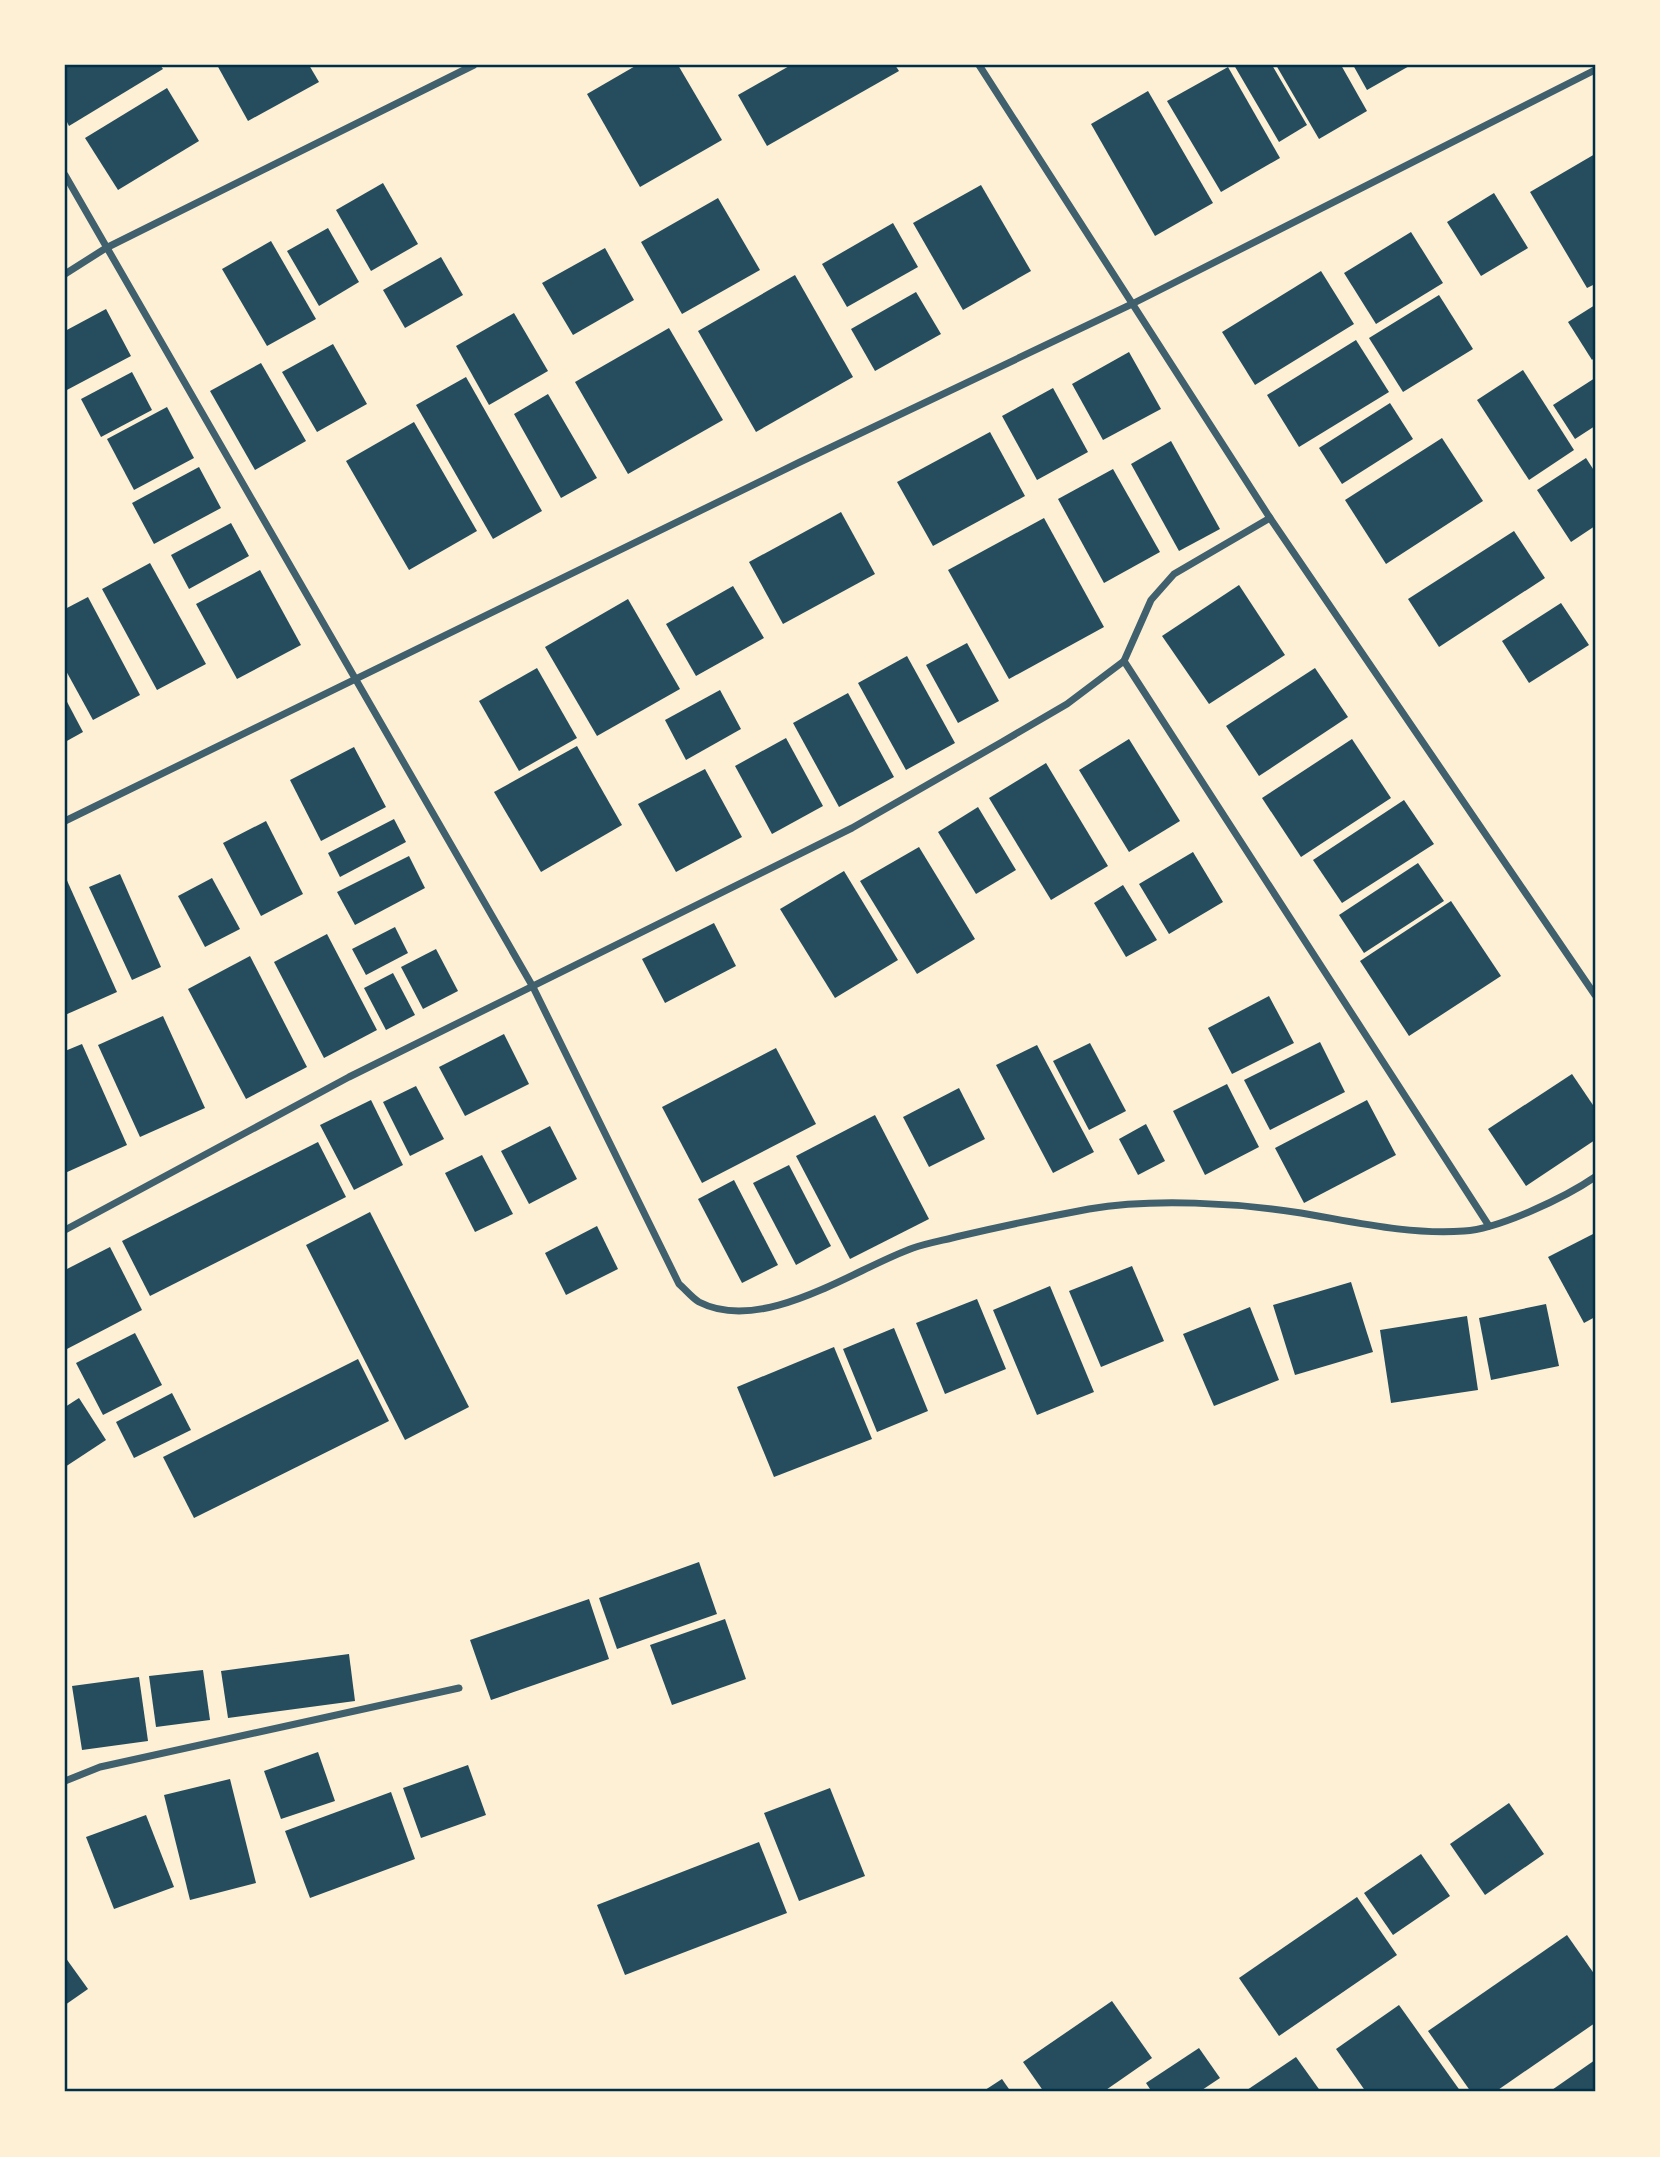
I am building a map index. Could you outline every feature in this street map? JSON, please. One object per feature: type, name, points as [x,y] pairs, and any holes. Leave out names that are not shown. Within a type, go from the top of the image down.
[{"type":"street","points":[[65,274],[106,248],[474,65]]},
{"type":"street","points":[[979,65],[1270,518],[1595,995]]},
{"type":"street","points":[[65,821],[788,468],[1132,304],[1595,70]]},
{"type":"street","points":[[65,175],[533,987],[679,1284],[698,1301],[722,1309],[757,1310],[788,1304],[914,1248],[1012,1223],[1116,1204],[1186,1203],[1297,1213],[1401,1230],[1466,1231],[1489,1226],[1540,1207],[1595,1177]]},
{"type":"street","points":[[65,1230],[349,1077],[852,828],[1067,704],[1124,661],[1151,600],[1174,574],[1270,518]]},
{"type":"street","points":[[1124,661],[1489,1226]]},
{"type":"street","points":[[65,1781],[100,1767],[459,1689]]},
{"type":"building","points":[[65,65],[160,65],[163,69],[69,126],[65,118]]},
{"type":"building","points":[[217,65],[309,65],[319,82],[248,121]]},
{"type":"building","points":[[637,65],[678,65],[722,140],[640,187],[587,94]]},
{"type":"building","points":[[791,65],[895,65],[899,71],[767,146],[738,95]]},
{"type":"building","points":[[1234,65],[1272,65],[1307,125],[1279,142]]},
{"type":"building","points":[[1276,65],[1341,65],[1367,111],[1319,139]]},
{"type":"building","points":[[1353,65],[1411,65],[1367,90]]},
{"type":"building","points":[[1228,67],[1280,158],[1221,192],[1167,101]]},
{"type":"building","points":[[167,88],[199,141],[118,190],[85,138]]},
{"type":"building","points":[[1148,91],[1213,203],[1155,236],[1091,124]]},
{"type":"building","points":[[1595,154],[1595,284],[1587,288],[1530,192]]},
{"type":"building","points":[[383,183],[418,244],[371,271],[336,210]]},
{"type":"building","points":[[981,185],[1031,271],[963,310],[913,223]]},
{"type":"building","points":[[1494,193],[1528,248],[1481,276],[1447,222]]},
{"type":"building","points":[[718,198],[760,270],[682,314],[641,242]]},
{"type":"building","points":[[893,223],[918,267],[847,307],[822,264]]},
{"type":"building","points":[[328,228],[359,282],[319,306],[287,251]]},
{"type":"building","points":[[1411,232],[1443,283],[1376,324],[1344,273]]},
{"type":"building","points":[[271,241],[316,319],[267,346],[222,269]]},
{"type":"building","points":[[605,248],[634,300],[573,335],[542,283]]},
{"type":"building","points":[[441,257],[463,295],[405,328],[383,290]]},
{"type":"building","points":[[1321,271],[1354,324],[1255,385],[1222,332]]},
{"type":"building","points":[[795,275],[853,377],[756,432],[698,331]]},
{"type":"building","points":[[916,292],[941,334],[875,371],[851,329]]},
{"type":"building","points":[[1439,295],[1473,349],[1403,392],[1369,338]]},
{"type":"building","points":[[1595,305],[1595,357],[1592,360],[1568,322]]},
{"type":"building","points":[[106,309],[131,356],[65,391],[65,331]]},
{"type":"building","points":[[514,313],[548,371],[489,405],[456,346]]},
{"type":"building","points":[[669,328],[723,420],[628,474],[575,382]]},
{"type":"building","points":[[1356,340],[1389,392],[1299,447],[1267,395]]},
{"type":"building","points":[[333,344],[367,404],[317,432],[282,372]]},
{"type":"building","points":[[1129,352],[1161,409],[1103,440],[1072,384]]},
{"type":"building","points":[[261,363],[306,441],[255,470],[210,391]]},
{"type":"building","points":[[1523,370],[1574,450],[1529,480],[1477,400]]},
{"type":"building","points":[[132,372],[152,410],[101,437],[81,399]]},
{"type":"building","points":[[466,377],[542,511],[493,539],[416,405]]},
{"type":"building","points":[[1595,378],[1595,426],[1575,439],[1553,405]]},
{"type":"building","points":[[1053,388],[1088,452],[1037,480],[1002,416]]},
{"type":"building","points":[[548,394],[597,478],[561,498],[514,414]]},
{"type":"building","points":[[1390,403],[1413,439],[1342,484],[1319,448]]},
{"type":"building","points":[[167,407],[194,458],[134,490],[107,439]]},
{"type":"building","points":[[414,422],[477,531],[409,570],[346,461]]},
{"type":"building","points":[[990,432],[1025,496],[933,546],[897,482]]},
{"type":"building","points":[[1442,438],[1483,501],[1386,564],[1345,500]]},
{"type":"building","points":[[1171,441],[1220,529],[1179,551],[1131,464]]},
{"type":"building","points":[[1586,458],[1595,472],[1595,526],[1571,542],[1537,490]]},
{"type":"building","points":[[199,467],[221,508],[154,544],[132,503]]},
{"type":"building","points":[[1113,469],[1160,552],[1104,583],[1058,499]]},
{"type":"building","points":[[841,512],[875,574],[783,624],[749,562]]},
{"type":"building","points":[[1044,518],[1104,627],[1009,679],[948,570]]},
{"type":"building","points":[[231,523],[249,556],[189,589],[171,555]]},
{"type":"building","points":[[1514,531],[1545,578],[1439,647],[1408,599]]},
{"type":"building","points":[[150,563],[206,664],[157,690],[102,589]]},
{"type":"building","points":[[260,570],[301,645],[237,679],[196,604]]},
{"type":"building","points":[[1239,585],[1285,655],[1209,704],[1162,636]]},
{"type":"building","points":[[733,586],[764,638],[696,676],[666,624]]},
{"type":"building","points":[[88,597],[140,695],[93,720],[65,669],[65,609]]},
{"type":"building","points":[[628,599],[680,689],[597,736],[545,647]]},
{"type":"building","points":[[1561,603],[1589,645],[1529,683],[1502,641]]},
{"type":"building","points":[[967,643],[999,701],[958,723],[926,665]]},
{"type":"building","points":[[907,656],[955,743],[906,770],[858,683]]},
{"type":"building","points":[[537,668],[577,738],[519,771],[479,701]]},
{"type":"building","points":[[1315,668],[1348,717],[1259,776],[1226,726]]},
{"type":"building","points":[[720,690],[741,729],[686,760],[665,720]]},
{"type":"building","points":[[848,693],[894,777],[839,807],[793,723]]},
{"type":"building","points":[[65,698],[83,732],[65,742]]},
{"type":"building","points":[[786,738],[823,806],[772,834],[735,766]]},
{"type":"building","points":[[1129,739],[1180,821],[1129,852],[1079,770]]},
{"type":"building","points":[[1352,739],[1391,798],[1301,857],[1262,798]]},
{"type":"building","points":[[577,746],[622,825],[541,872],[494,792]]},
{"type":"building","points":[[354,747],[386,807],[321,841],[290,780]]},
{"type":"building","points":[[1046,763],[1108,866],[1051,900],[989,798]]},
{"type":"building","points":[[705,769],[742,837],[676,872],[638,804]]},
{"type":"building","points":[[1404,800],[1434,844],[1342,903],[1313,860]]},
{"type":"building","points":[[978,807],[1016,870],[976,894],[938,832]]},
{"type":"building","points":[[394,819],[406,842],[340,877],[328,853]]},
{"type":"building","points":[[266,821],[303,894],[261,916],[223,843]]},
{"type":"building","points":[[919,847],[975,939],[917,974],[860,881]]},
{"type":"building","points":[[1193,852],[1223,902],[1169,934],[1139,884]]},
{"type":"building","points":[[409,856],[425,888],[355,925],[337,892]]},
{"type":"building","points":[[1418,863],[1444,901],[1364,953],[1339,915]]},
{"type":"building","points":[[844,871],[898,960],[835,998],[780,909]]},
{"type":"building","points":[[120,874],[161,967],[132,980],[89,887]]},
{"type":"building","points":[[65,876],[117,992],[65,1015]]},
{"type":"building","points":[[212,878],[240,929],[205,947],[178,896]]},
{"type":"building","points":[[1123,885],[1157,940],[1126,957],[1094,903]]},
{"type":"building","points":[[1451,901],[1501,976],[1409,1036],[1360,961]]},
{"type":"building","points":[[714,923],[736,966],[665,1003],[642,959]]},
{"type":"building","points":[[395,927],[408,953],[366,975],[352,949]]},
{"type":"building","points":[[327,934],[377,1030],[324,1058],[274,962]]},
{"type":"building","points":[[436,949],[458,991],[423,1009],[401,967]]},
{"type":"building","points":[[250,956],[307,1067],[246,1099],[188,989]]},
{"type":"building","points":[[393,973],[415,1015],[386,1030],[364,988]]},
{"type":"building","points":[[1269,996],[1294,1043],[1232,1074],[1208,1028]]},
{"type":"building","points":[[163,1016],[205,1108],[140,1137],[98,1045]]},
{"type":"building","points":[[504,1034],[529,1084],[465,1116],[439,1067]]},
{"type":"building","points":[[1320,1042],[1345,1092],[1270,1130],[1244,1080]]},
{"type":"building","points":[[1090,1043],[1126,1111],[1089,1130],[1053,1061]]},
{"type":"building","points":[[82,1044],[127,1145],[65,1173],[65,1051]]},
{"type":"building","points":[[1037,1045],[1094,1152],[1053,1173],[996,1065]]},
{"type":"building","points":[[776,1048],[816,1124],[702,1183],[662,1107]]},
{"type":"building","points":[[1572,1074],[1595,1108],[1595,1140],[1526,1186],[1488,1129]]},
{"type":"building","points":[[1227,1084],[1259,1147],[1205,1175],[1173,1111]]},
{"type":"building","points":[[416,1086],[444,1139],[410,1156],[383,1102]]},
{"type":"building","points":[[959,1088],[985,1139],[929,1167],[903,1117]]},
{"type":"building","points":[[371,1100],[403,1165],[354,1190],[320,1125]]},
{"type":"building","points":[[1367,1100],[1396,1155],[1304,1203],[1275,1148]]},
{"type":"building","points":[[875,1115],[929,1219],[850,1259],[796,1156]]},
{"type":"building","points":[[1146,1124],[1165,1161],[1138,1175],[1119,1139]]},
{"type":"building","points":[[550,1126],[577,1179],[529,1204],[501,1151]]},
{"type":"building","points":[[318,1142],[346,1197],[150,1296],[122,1241]]},
{"type":"building","points":[[482,1155],[513,1214],[475,1232],[445,1173]]},
{"type":"building","points":[[789,1165],[831,1246],[796,1265],[753,1183]]},
{"type":"building","points":[[734,1180],[778,1265],[742,1283],[698,1199]]},
{"type":"building","points":[[370,1212],[469,1407],[405,1440],[306,1245]]},
{"type":"building","points":[[597,1226],[618,1269],[566,1295],[545,1253]]},
{"type":"building","points":[[1595,1233],[1595,1317],[1584,1323],[1548,1257]]},
{"type":"building","points":[[110,1247],[142,1310],[65,1350],[65,1270]]},
{"type":"building","points":[[1132,1266],[1164,1341],[1101,1367],[1069,1291]]},
{"type":"building","points":[[1351,1282],[1373,1352],[1295,1375],[1273,1305]]},
{"type":"building","points":[[1050,1286],[1094,1392],[1037,1415],[993,1310]]},
{"type":"building","points":[[977,1299],[1006,1369],[945,1394],[916,1323]]},
{"type":"building","points":[[1546,1304],[1559,1366],[1491,1380],[1479,1318]]},
{"type":"building","points":[[1250,1307],[1279,1380],[1214,1406],[1183,1334]]},
{"type":"building","points":[[1467,1316],[1478,1390],[1391,1403],[1380,1330]]},
{"type":"building","points":[[894,1328],[928,1411],[877,1432],[843,1349]]},
{"type":"building","points":[[135,1333],[162,1385],[103,1415],[76,1363]]},
{"type":"building","points":[[834,1347],[872,1439],[774,1477],[737,1387]]},
{"type":"building","points":[[358,1359],[389,1421],[194,1518],[163,1457]]},
{"type":"building","points":[[172,1393],[191,1430],[134,1458],[116,1422]]},
{"type":"building","points":[[79,1398],[106,1440],[65,1467],[65,1407]]},
{"type":"building","points":[[699,1562],[717,1614],[617,1649],[599,1598]]},
{"type":"building","points":[[589,1599],[609,1659],[491,1700],[470,1640]]},
{"type":"building","points":[[725,1619],[746,1679],[672,1705],[650,1645]]},
{"type":"building","points":[[349,1654],[355,1701],[228,1718],[221,1671]]},
{"type":"building","points":[[203,1670],[210,1720],[156,1727],[149,1676]]},
{"type":"building","points":[[139,1677],[148,1741],[82,1750],[72,1686]]},
{"type":"building","points":[[318,1752],[335,1801],[281,1819],[264,1771]]},
{"type":"building","points":[[468,1765],[486,1815],[421,1838],[403,1788]]},
{"type":"building","points":[[230,1779],[256,1883],[190,1900],[164,1795]]},
{"type":"building","points":[[830,1788],[865,1876],[799,1901],[764,1813]]},
{"type":"building","points":[[391,1792],[415,1859],[310,1898],[285,1831]]},
{"type":"building","points":[[1509,1803],[1544,1854],[1485,1895],[1450,1844]]},
{"type":"building","points":[[146,1815],[174,1887],[114,1909],[86,1837]]},
{"type":"building","points":[[759,1842],[787,1913],[625,1975],[597,1905]]},
{"type":"building","points":[[1421,1854],[1450,1896],[1393,1935],[1364,1893]]},
{"type":"building","points":[[1357,1897],[1397,1955],[1279,2036],[1239,1978]]},
{"type":"building","points":[[1567,1935],[1595,1975],[1595,2023],[1495,2092],[1471,2092],[1428,2031]]},
{"type":"building","points":[[65,1957],[88,1989],[65,2005]]},
{"type":"building","points":[[1112,2001],[1152,2058],[1103,2092],[1044,2092],[1023,2062]]},
{"type":"building","points":[[1399,2005],[1461,2092],[1366,2092],[1336,2049]]},
{"type":"building","points":[[1199,2048],[1220,2078],[1199,2092],[1152,2092],[1146,2083]]},
{"type":"building","points":[[1296,2057],[1321,2092],[1244,2092]]},
{"type":"building","points":[[1595,2060],[1595,2092],[1549,2092]]},
{"type":"building","points":[[1002,2079],[1011,2092],[982,2092]]}]
